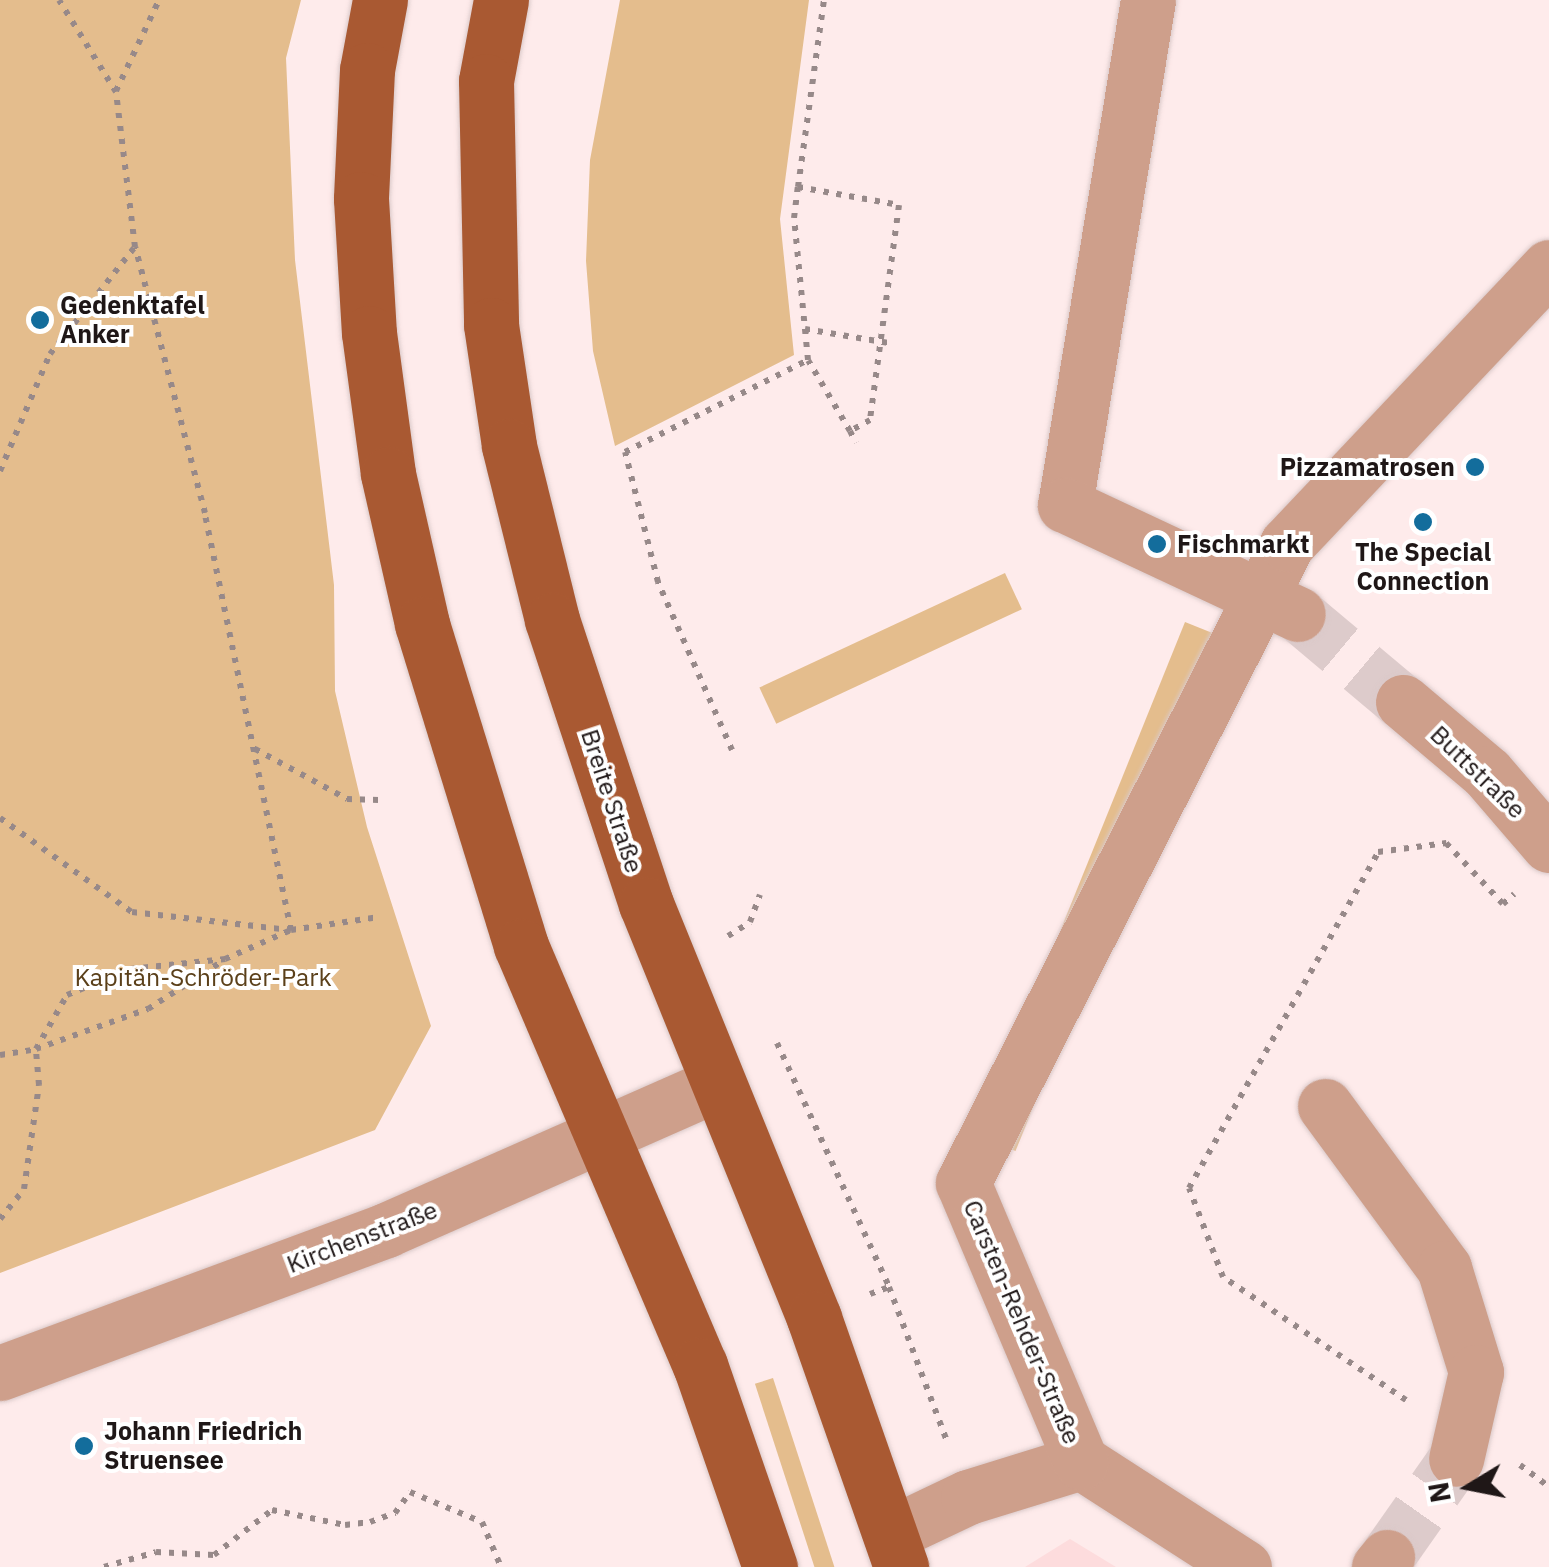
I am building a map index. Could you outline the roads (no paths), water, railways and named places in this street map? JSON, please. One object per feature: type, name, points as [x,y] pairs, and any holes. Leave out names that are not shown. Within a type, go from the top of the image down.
[{"type":"main road","points":[[380,0],[367,70],[361,199],[369,333],[388,474],[467,788],[522,946],[607,1136],[700,1365],[770,1567]]},
{"type":"main road","name":"Breite Straße","points":[[501,0],[486,81],[484,202],[491,324],[509,446],[552,620],[646,904],[814,1318],[895,1550]]},
{"type":"street","points":[[1148,0],[1066,505],[1279,607],[1287,544],[1549,268]]},
{"type":"street","name":"Carsten-Rehder-Straße","points":[[1244,1567],[1081,1462],[963,1183],[1279,607]]},
{"type":"street","name":"Buttstraße","points":[[1403,702],[1487,773],[1549,845]]},
{"type":"street","name":"Kirchenstraße","points":[[0,1374],[386,1230],[607,1136],[717,1084]]},
{"type":"street","points":[[1325,1106],[1444,1268],[1476,1372],[1457,1448]]},
{"type":"street","name":"Carsten-Rehder-Straße","points":[[895,1550],[968,1498],[1081,1462]]},
{"type":"tunnel","points":[[1298,614],[1403,702]]},
{"type":"tunnel","points":[[1387,1557],[1456,1459]]},
{"type":"place","name":"Gedenktafel Anker","points":[[40,320]]},
{"type":"place","name":"Pizzamatrosen","points":[[1475,467]]},
{"type":"place","name":"The Special Connection","points":[[1423,522]]},
{"type":"place","name":"Fischmarkt","points":[[1157,544]]},
{"type":"place","name":"Johann Friedrich Struensee","points":[[84,1446]]},
{"type":"park label","name":"Kapitän-Schröder-Park","points":[[203,977]]}]
